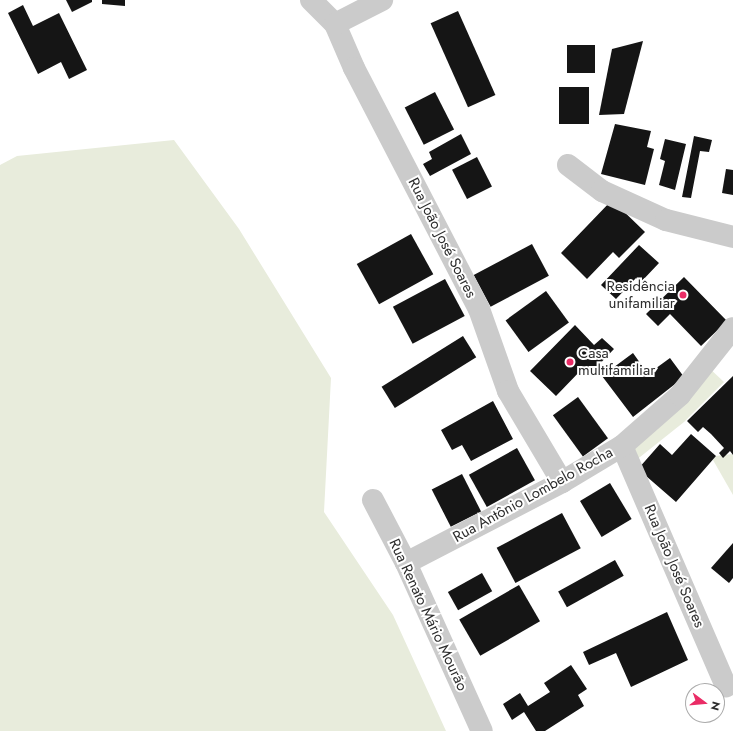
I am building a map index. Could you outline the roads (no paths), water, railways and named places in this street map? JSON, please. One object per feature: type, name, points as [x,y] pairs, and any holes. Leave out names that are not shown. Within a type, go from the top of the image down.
[{"type":"street","name":"Rua João José Soares","points":[[311,0],[335,24],[354,68],[479,309],[508,391],[562,482]]},
{"type":"street","points":[[335,24],[382,0]]},
{"type":"street","points":[[568,165],[602,191],[666,220],[733,237]]},
{"type":"street","name":"Rua Antônio Lombelo Rocha","points":[[406,563],[562,482],[622,446],[680,395],[732,334]]},
{"type":"street","name":"Rua João José Soares","points":[[622,446],[726,686]]},
{"type":"street","name":"Rua Renato Mário Mourão","points":[[373,500],[406,563],[482,731]]},
{"type":"place","name":"Residência unifamiliar","points":[[683,295]]},
{"type":"place","name":"Casa multifamiliar","points":[[570,362]]}]
